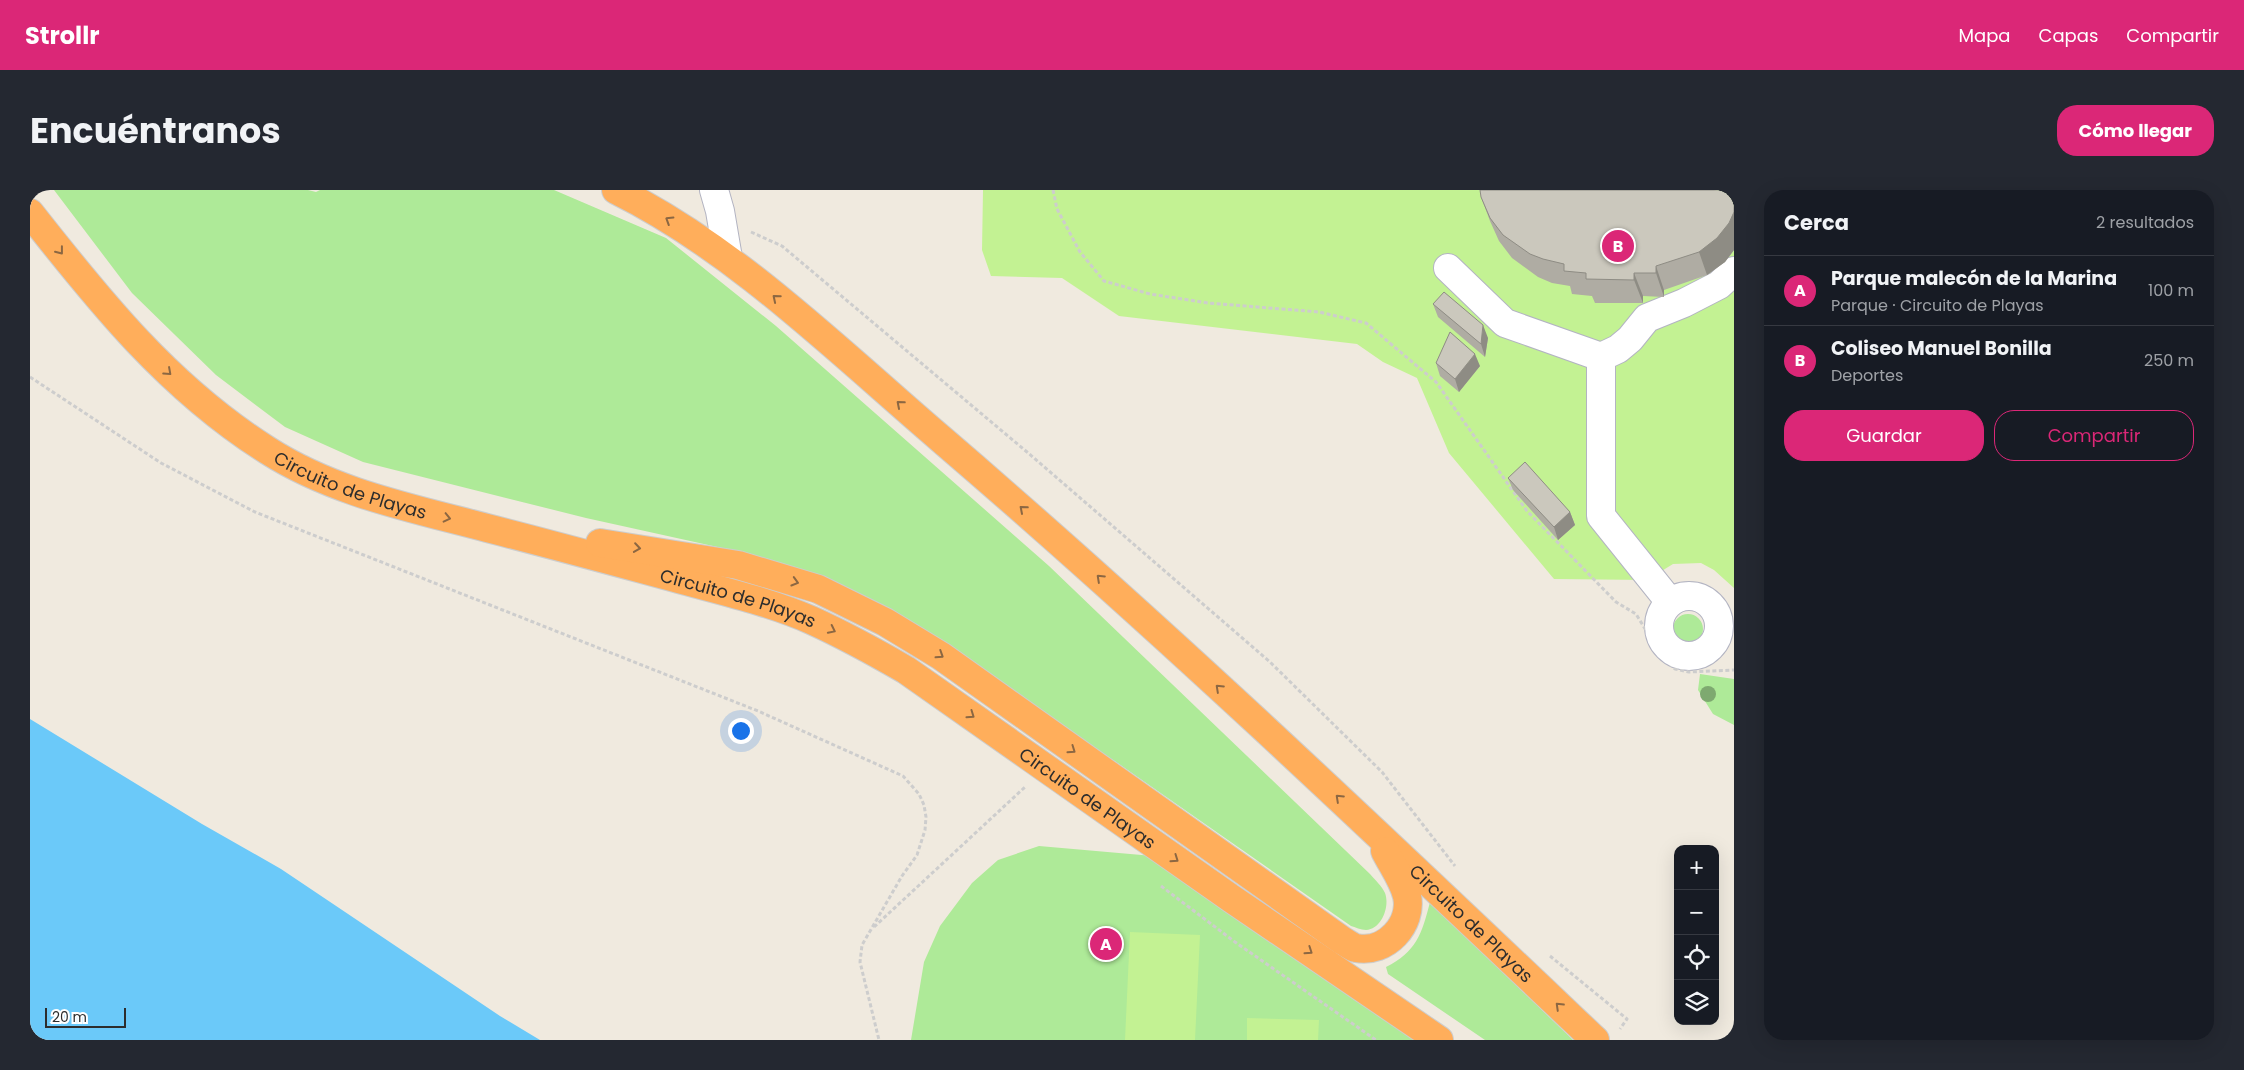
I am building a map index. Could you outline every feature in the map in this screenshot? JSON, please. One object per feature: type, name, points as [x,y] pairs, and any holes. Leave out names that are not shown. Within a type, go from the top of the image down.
[{"type":"highway","name":"Circuito de Playas","points":[[616,190],[664,217],[728,258],[1060,541],[1375,831],[1594,1040]]},
{"type":"highway","name":"Circuito de Playas","points":[[30,213],[98,300],[158,363],[212,411],[268,451],[307,472],[353,492],[419,512],[484,527],[724,591],[809,619],[869,648],[906,670],[1224,894],[1439,1040]]},
{"type":"highway","points":[[484,527],[645,549],[738,565],[818,589],[885,622],[941,656],[1328,931],[1356,948],[1370,948],[1384,944],[1395,935],[1404,923],[1408,909],[1407,895],[1402,882],[1375,831]]},
{"type":"lane","points":[[717,201],[728,258]]},
{"type":"lane","points":[[1448,268],[1504,323],[1601,357],[1618,349],[1630,339],[1647,318],[1684,303],[1719,285],[1734,271]]},
{"type":"lane","points":[[1601,357],[1601,516],[1670,602]]},
{"type":"lane","points":[[1680,597],[1701,598],[1710,604],[1716,612],[1719,623],[1718,633],[1724,645],[1687,657],[1668,649],[1661,640],[1659,619],[1663,609],[1670,602],[1680,597]]},
{"type":"path","points":[[1053,190],[1057,209],[1080,252],[1104,281],[1150,294],[1208,303],[1318,312],[1366,323],[1436,382],[1527,512],[1616,602],[1636,614],[1661,655],[1675,669],[1689,672],[1734,670]]},
{"type":"path","points":[[717,201],[750,232],[782,246],[1028,452],[1270,662],[1382,772],[1456,868]]},
{"type":"path","points":[[30,377],[161,463],[255,512],[758,711],[903,776],[919,794],[924,805],[926,817],[925,830],[917,855],[902,876],[862,945],[860,962],[879,1040]]},
{"type":"path","points":[[870,931],[1028,784]]},
{"type":"path","points":[[1158,883],[1235,942],[1376,1040]]},
{"type":"path","points":[[1560,965],[1627,1019]]},
{"type":"green space","points":[[54,190],[308,190],[316,192],[320,190],[554,190],[666,238],[776,326],[1049,566],[1370,874],[1385,893],[1386,904],[1383,916],[1372,929],[1364,930],[1351,926],[1119,764],[892,612],[821,580],[731,550],[586,518],[363,462],[285,427],[216,375],[132,293]]},
{"type":"green space","points":[[983,190],[1734,190],[1734,588],[1714,570],[1701,563],[1673,564],[1647,580],[1554,579],[1449,453],[1417,378],[1383,362],[1357,344],[1119,316],[1062,278],[991,276],[982,250]]},
{"type":"green space","points":[[1688,614],[1699,618],[1703,629],[1699,640],[1688,644],[1677,640],[1673,629],[1677,618]]},
{"type":"green space","points":[[1700,674],[1734,679],[1734,725],[1713,714],[1698,690]]},
{"type":"green space","points":[[1039,846],[1153,856],[1416,1040],[911,1040],[924,962],[940,926],[972,883],[998,860]]},
{"type":"green space","points":[[1430,902],[1573,1040],[1485,1040],[1388,974],[1386,967],[1404,955],[1416,941],[1424,924]]},
{"type":"green space","points":[[1130,932],[1200,935],[1195,1040],[1125,1040]]},
{"type":"green space","points":[[1247,1018],[1319,1020],[1318,1040],[1247,1040]]},
{"type":"water","points":[[30,719],[202,824],[281,869],[500,1016],[540,1040],[30,1040]]},
{"type":"building","points":[[1480,190],[1734,190],[1734,212],[1729,223],[1717,238],[1699,252],[1656,266],[1656,273],[1634,273],[1634,280],[1586,279],[1586,273],[1564,271],[1564,264],[1530,254],[1503,235],[1490,218]]},
{"type":"building","points":[[1444,292],[1483,325],[1481,344],[1433,304]]},
{"type":"building","points":[[1450,332],[1475,354],[1455,379],[1436,363]]},
{"type":"building","points":[[1525,462],[1570,512],[1554,527],[1508,478]]},
{"type":"place","name":"Coliseo Manuel Bonilla","points":[[1618,246]]},
{"type":"place","name":"Parque malecón de la Marina","points":[[1106,944]]}]
